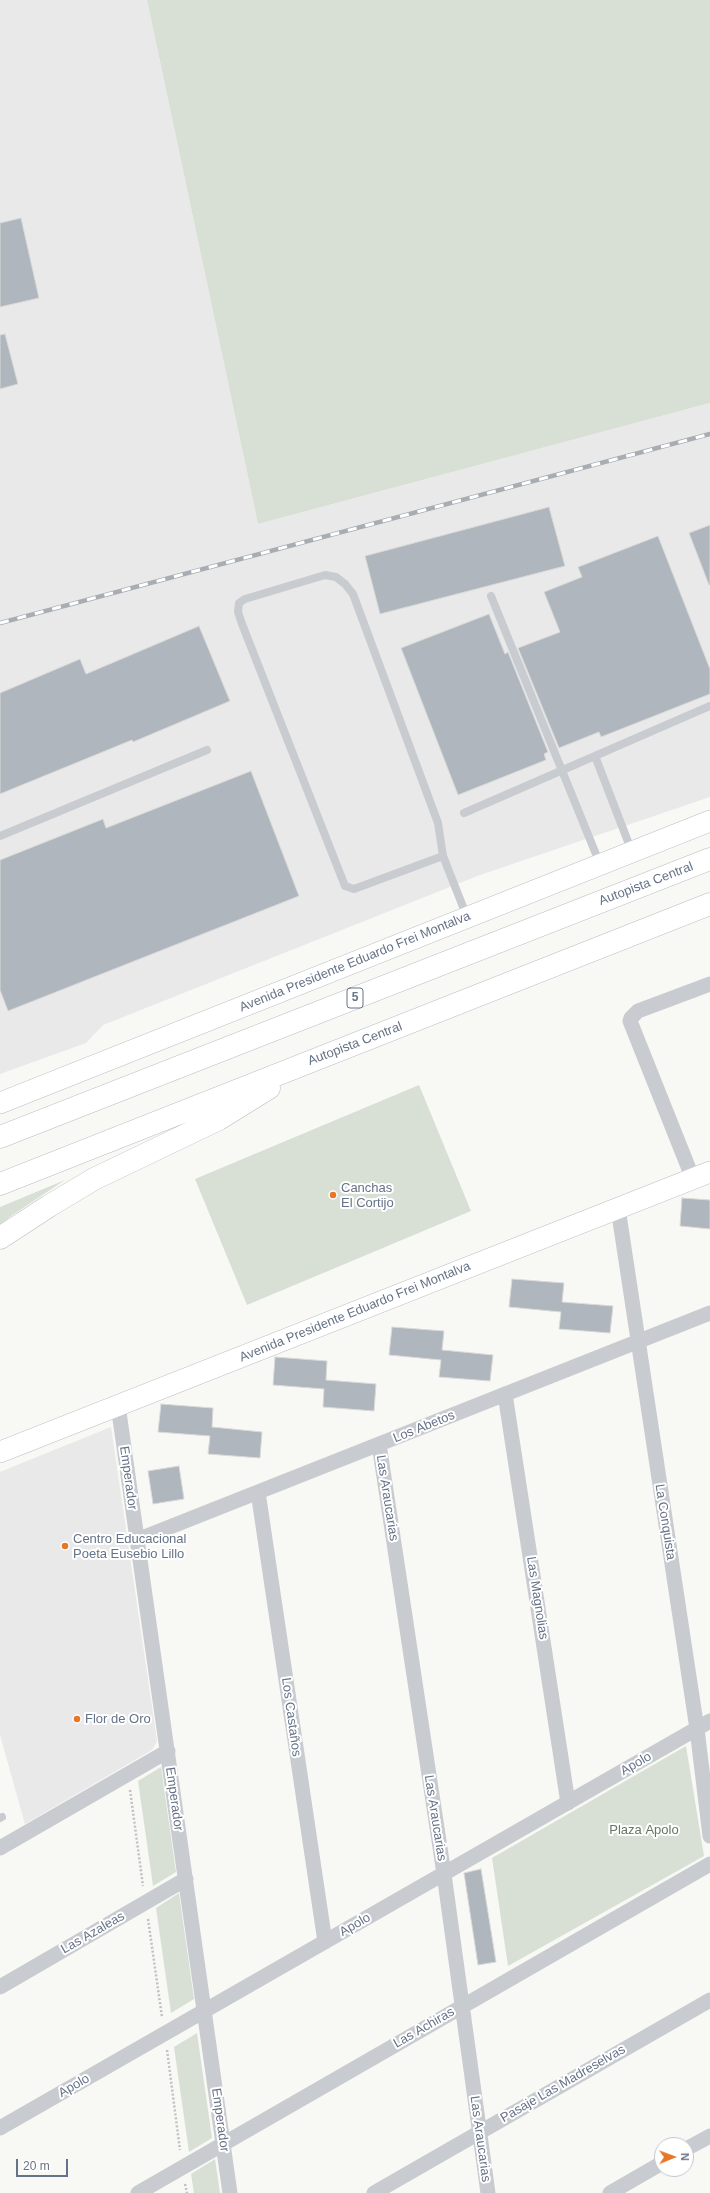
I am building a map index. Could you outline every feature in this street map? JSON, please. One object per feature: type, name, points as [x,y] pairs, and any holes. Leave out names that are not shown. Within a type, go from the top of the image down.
[{"type":"highway","name":"Autopista Central","points":[[0,1137],[710,859]]},
{"type":"highway","name":"Autopista Central","points":[[0,1184],[710,904]]},
{"type":"highway","points":[[0,1238],[94,1179],[219,1119],[313,1060]]},
{"type":"main road","name":"Avenida Presidente Eduardo Frei Montalva","points":[[0,1103],[710,821]]},
{"type":"main road","name":"Avenida Presidente Eduardo Frei Montalva","points":[[0,1452],[701,1175]]},
{"type":"street","points":[[701,1175],[630,1021],[638,1012],[710,984]]},
{"type":"street","name":"La Conquista","points":[[618,1208],[697,1729],[710,1836]]},
{"type":"street","name":"Los Abetos","points":[[137,1540],[710,1313]]},
{"type":"street","name":"Las Magnolias","points":[[505,1394],[568,1803]]},
{"type":"street","name":"Emperador","points":[[118,1405],[230,2193]]},
{"type":"street","name":"Las Araucarias","points":[[379,1444],[444,1874],[488,2193]]},
{"type":"street","name":"Los Castaños","points":[[258,1492],[325,1942]]},
{"type":"street","name":"Apolo","points":[[0,2128],[710,1721]]},
{"type":"street","points":[[0,1848],[168,1751]]},
{"type":"street","name":"Las Achiras","points":[[138,2193],[710,1864]]},
{"type":"street","name":"Las Azaleas","points":[[0,1987],[186,1879]]},
{"type":"street","name":"Pasaje Las Madreselvas","points":[[374,2193],[710,2000]]},
{"type":"street","points":[[694,2145],[710,2136]]},
{"type":"street","points":[[610,2193],[654,2168]]},
{"type":"lane","points":[[443,856],[354,889],[345,886],[242,624],[238,612],[239,603],[245,599],[325,575],[336,577],[345,584],[353,594],[438,823],[443,856],[467,917]]},
{"type":"lane","points":[[491,596],[600,864]]},
{"type":"lane","points":[[464,814],[710,706]]},
{"type":"lane","points":[[0,836],[207,750]]},
{"type":"lane","points":[[595,756],[632,852]]},
{"type":"path","points":[[128,1774],[187,2193]]},
{"type":"shaded area","points":[[0,0],[147,0],[258,524],[710,403],[710,797],[480,875],[103,1025],[86,1043],[0,1074]]},
{"type":"shaded area","points":[[111,1427],[157,1741],[152,1750],[25,1824],[0,1735],[0,1472]]},
{"type":"green space","points":[[147,0],[710,0],[710,403],[258,524]]},
{"type":"green space","name":"Canchas El Cortijo","points":[[419,1085],[471,1211],[247,1305],[195,1179]]},
{"type":"green space","points":[[65,1180],[11,1216],[0,1225],[0,1207]]},
{"type":"green space","name":"Plaza Apolo","points":[[686,1746],[704,1856],[508,1966],[492,1858]]},
{"type":"green space","points":[[161,1767],[176,1872],[153,1886],[138,1781]]},
{"type":"green space","points":[[179,1893],[194,1999],[171,2013],[156,1908]]},
{"type":"green space","points":[[197,2033],[212,2138],[189,2152],[174,2047]]},
{"type":"green space","points":[[215,2159],[220,2193],[194,2193],[191,2174]]},
{"type":"building","points":[[21,218],[39,298],[0,307],[0,223]]},
{"type":"building","points":[[5,334],[18,384],[0,389],[0,335]]},
{"type":"building","points":[[549,507],[565,566],[380,614],[365,556]]},
{"type":"building","points":[[710,525],[710,585],[709,585],[689,533]]},
{"type":"building","points":[[658,536],[710,669],[710,694],[601,737],[599,732],[559,748],[518,648],[560,632],[544,592],[582,577],[578,567]]},
{"type":"building","points":[[489,614],[505,654],[508,652],[548,752],[544,754],[546,760],[458,795],[401,648]]},
{"type":"building","points":[[199,626],[230,701],[133,742],[132,740],[0,794],[0,693],[80,659],[86,674]]},
{"type":"building","points":[[251,771],[299,896],[8,1011],[0,990],[0,860],[103,819],[106,828]]},
{"type":"building","points":[[682,1198],[710,1200],[710,1229],[680,1226]]},
{"type":"building","points":[[512,1279],[564,1283],[562,1302],[613,1306],[610,1333],[559,1329],[561,1312],[509,1307]]},
{"type":"building","points":[[392,1327],[444,1331],[442,1350],[493,1355],[490,1381],[439,1377],[441,1360],[389,1355]]},
{"type":"building","points":[[275,1357],[327,1361],[326,1380],[376,1384],[374,1411],[323,1407],[324,1389],[273,1385]]},
{"type":"building","points":[[161,1404],[213,1408],[212,1427],[262,1432],[260,1458],[208,1454],[210,1436],[158,1432]]},
{"type":"building","points":[[179,1466],[184,1499],[153,1504],[148,1471]]},
{"type":"building","points":[[481,1869],[496,1962],[478,1965],[464,1873]]},
{"type":"railway","points":[[0,623],[710,434]]},
{"type":"place","name":"Canchas El Cortijo","points":[[333,1195]]},
{"type":"place","name":"Centro Educacional Poeta Eusebio Lillo","points":[[65,1546]]},
{"type":"place","name":"Flor de Oro","points":[[77,1719]]}]
